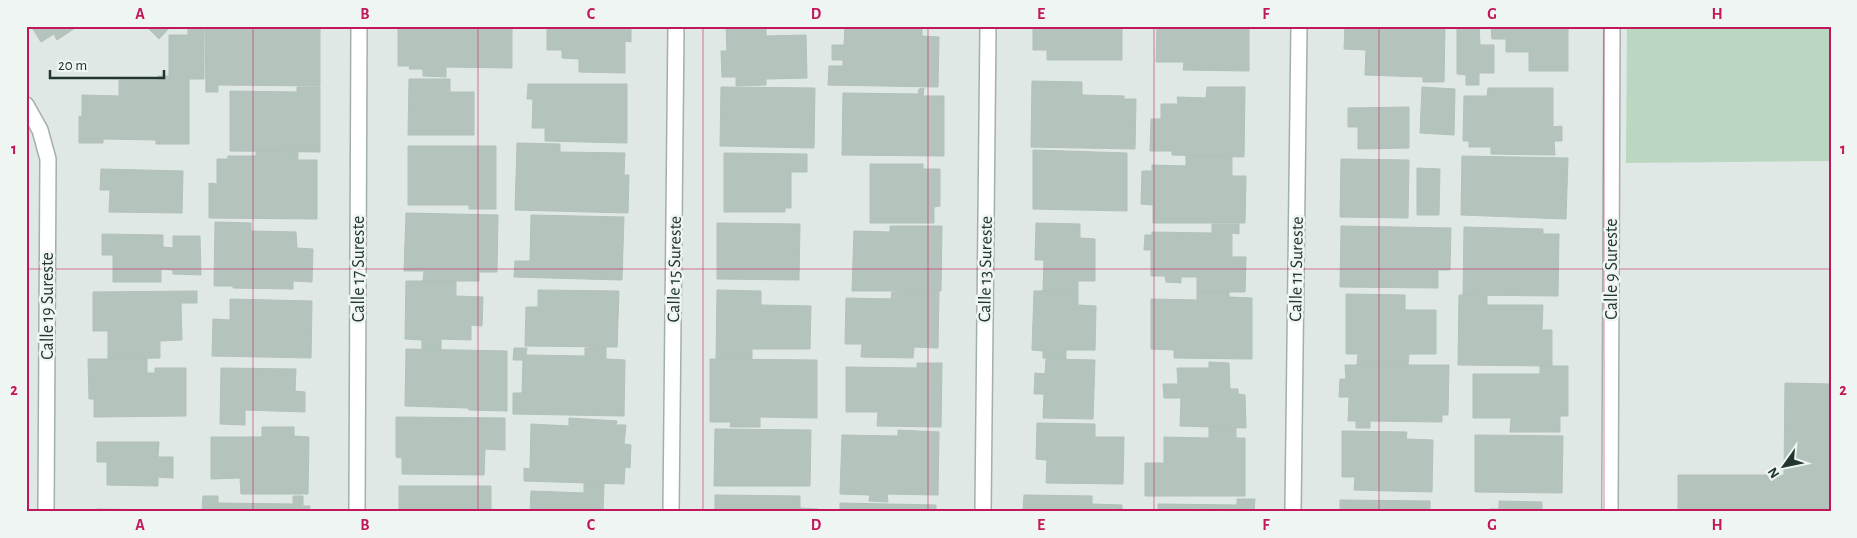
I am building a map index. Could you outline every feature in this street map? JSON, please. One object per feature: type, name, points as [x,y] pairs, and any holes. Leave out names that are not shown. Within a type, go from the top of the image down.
[{"type":"street","name":"Calle 17 Sureste","points":[[357,512],[358,26]]},
{"type":"street","name":"Calle 15 Sureste","points":[[672,512],[676,26]]},
{"type":"street","name":"Calle 13 Sureste","points":[[983,512],[988,26]]},
{"type":"street","name":"Calle 11 Sureste","points":[[1293,512],[1299,26]]},
{"type":"street","name":"Calle 9 Sureste","points":[[1610,512],[1612,26]]},
{"type":"street","name":"Calle 19 Sureste","points":[[26,105],[40,130],[48,159],[46,512]]},
{"type":"green space","points":[[1627,26],[1831,26],[1831,161],[1626,163]]},
{"type":"building","points":[[31,26],[78,26],[57,40],[54,34],[41,42]]},
{"type":"building","points":[[146,26],[171,26],[159,39]]},
{"type":"building","points":[[188,26],[204,26],[204,79],[189,79],[189,144],[156,144],[156,140],[103,139],[103,143],[79,143],[79,116],[82,117],[82,95],[119,96],[119,80],[158,80],[158,76],[169,76],[169,35],[188,35]]},
{"type":"building","points":[[205,26],[320,26],[320,86],[218,85],[218,92],[206,92]]},
{"type":"building","points":[[398,26],[512,26],[512,68],[446,67],[446,77],[423,76],[423,69],[409,69],[410,66],[398,66]]},
{"type":"building","points":[[547,26],[631,26],[631,42],[625,41],[625,73],[579,72],[579,59],[562,58],[562,50],[547,50]]},
{"type":"building","points":[[726,26],[766,26],[766,36],[806,35],[807,78],[766,79],[766,85],[736,86],[736,77],[722,77],[721,51],[727,51]]},
{"type":"building","points":[[922,26],[922,36],[939,37],[938,87],[828,85],[829,66],[843,66],[843,60],[832,60],[832,45],[844,45],[845,27]]},
{"type":"building","points":[[1033,26],[1122,26],[1122,60],[1047,60],[1047,50],[1033,50]]},
{"type":"building","points":[[1157,26],[1249,26],[1249,71],[1183,70],[1184,62],[1156,62]]},
{"type":"building","points":[[1345,26],[1445,26],[1444,82],[1423,82],[1423,77],[1365,75],[1366,50],[1344,49]]},
{"type":"building","points":[[1457,26],[1479,26],[1480,45],[1494,45],[1494,73],[1479,73],[1479,85],[1466,85],[1466,75],[1457,74]]},
{"type":"building","points":[[1491,26],[1556,26],[1556,28],[1568,29],[1568,71],[1529,71],[1529,52],[1506,52],[1506,39],[1492,39]]},
{"type":"building","points":[[409,79],[450,79],[450,92],[474,92],[474,135],[408,135]]},
{"type":"building","points":[[1032,81],[1082,82],[1082,95],[1124,96],[1124,99],[1136,99],[1135,149],[1031,147]]},
{"type":"building","points":[[528,84],[627,84],[627,143],[545,141],[545,128],[532,128],[533,99],[527,99]]},
{"type":"building","points":[[297,87],[320,87],[320,152],[230,151],[230,91],[297,92]]},
{"type":"building","points":[[721,87],[815,88],[814,148],[720,146]]},
{"type":"building","points":[[1207,87],[1245,87],[1244,157],[1172,155],[1172,151],[1150,151],[1151,119],[1161,119],[1161,104],[1178,104],[1177,97],[1206,98]]},
{"type":"building","points":[[1422,87],[1455,89],[1454,135],[1420,133]]},
{"type":"building","points":[[924,88],[923,96],[944,96],[944,156],[842,155],[843,93],[918,94],[919,89]]},
{"type":"building","points":[[1488,88],[1553,88],[1553,127],[1562,126],[1562,141],[1554,141],[1555,155],[1491,154],[1491,147],[1469,147],[1469,141],[1463,141],[1464,96],[1487,96]]},
{"type":"building","points":[[1409,107],[1409,148],[1358,149],[1358,127],[1348,127],[1348,108]]},
{"type":"building","points":[[517,143],[560,144],[560,152],[625,153],[624,175],[629,175],[628,213],[515,210]]},
{"type":"building","points":[[408,146],[496,146],[496,209],[469,209],[469,205],[408,205]]},
{"type":"building","points":[[1033,150],[1127,153],[1127,211],[1033,209]]},
{"type":"building","points":[[256,151],[298,152],[298,160],[317,160],[317,219],[209,218],[209,183],[217,184],[217,159],[228,159],[228,156],[256,156]]},
{"type":"building","points":[[724,153],[807,154],[807,172],[791,172],[791,208],[785,208],[785,212],[724,212]]},
{"type":"building","points":[[1186,155],[1232,157],[1232,176],[1246,176],[1245,223],[1153,223],[1153,205],[1141,204],[1142,171],[1152,171],[1152,165],[1186,166]]},
{"type":"building","points":[[1462,156],[1568,158],[1566,219],[1461,215]]},
{"type":"building","points":[[1341,159],[1409,160],[1408,218],[1340,217]]},
{"type":"building","points":[[870,164],[923,164],[923,169],[940,169],[940,206],[934,207],[934,223],[870,223]]},
{"type":"building","points":[[1417,168],[1440,169],[1439,215],[1417,215]]},
{"type":"building","points":[[101,169],[183,171],[182,213],[109,212],[110,190],[100,190]]},
{"type":"building","points":[[406,213],[498,215],[497,272],[479,272],[479,281],[423,281],[424,271],[404,271]]},
{"type":"building","points":[[531,215],[624,217],[622,280],[514,277],[515,261],[530,261]]},
{"type":"building","points":[[215,222],[251,223],[251,231],[296,232],[297,248],[313,249],[312,282],[293,281],[293,289],[214,286]]},
{"type":"building","points":[[717,223],[800,224],[799,280],[717,279]]},
{"type":"building","points":[[1036,223],[1080,224],[1080,238],[1095,239],[1095,281],[1078,281],[1078,291],[1043,291],[1044,260],[1035,260]]},
{"type":"building","points":[[1212,224],[1239,224],[1239,234],[1232,233],[1232,257],[1246,257],[1245,292],[1197,292],[1197,277],[1181,277],[1181,283],[1166,282],[1165,276],[1151,276],[1151,250],[1144,250],[1145,235],[1152,235],[1152,232],[1212,233]]},
{"type":"building","points":[[890,226],[942,226],[941,291],[852,291],[854,231],[890,232]]},
{"type":"building","points":[[1341,226],[1451,228],[1450,270],[1438,270],[1438,288],[1340,287]]},
{"type":"building","points":[[1464,227],[1543,229],[1543,234],[1559,234],[1558,296],[1463,295]]},
{"type":"building","points":[[102,234],[163,235],[163,247],[173,248],[173,236],[200,236],[201,275],[173,274],[173,270],[161,269],[161,282],[113,282],[113,255],[102,255]]},
{"type":"building","points":[[406,281],[456,281],[456,296],[483,297],[482,326],[471,325],[471,340],[441,339],[441,350],[422,349],[422,340],[405,339]]},
{"type":"building","points":[[538,290],[619,291],[617,347],[525,346],[526,307],[538,307]]},
{"type":"building","points":[[717,290],[761,291],[761,305],[811,306],[810,349],[752,349],[752,359],[716,359]]},
{"type":"building","points":[[197,291],[197,303],[181,303],[182,340],[160,341],[160,358],[108,359],[108,331],[93,331],[93,292]]},
{"type":"building","points":[[939,291],[938,348],[914,347],[913,358],[861,357],[862,344],[845,344],[846,298],[891,299],[892,292]]},
{"type":"building","points":[[1034,291],[1078,291],[1078,305],[1096,306],[1095,350],[1066,350],[1066,359],[1043,358],[1043,351],[1032,350]]},
{"type":"building","points":[[1229,291],[1229,297],[1252,298],[1252,359],[1174,358],[1174,350],[1151,349],[1151,299],[1197,300],[1197,292]]},
{"type":"building","points":[[1346,294],[1405,295],[1405,310],[1436,310],[1436,354],[1409,354],[1408,365],[1357,365],[1358,354],[1346,354]]},
{"type":"building","points":[[1459,295],[1487,296],[1487,305],[1543,305],[1542,330],[1552,330],[1552,366],[1458,365]]},
{"type":"building","points":[[230,299],[312,301],[311,358],[212,356],[213,319],[230,320]]},
{"type":"building","points":[[606,347],[606,359],[625,360],[624,416],[513,414],[513,393],[522,393],[523,360],[513,360],[514,348],[527,348],[526,355],[585,356],[585,348]]},
{"type":"building","points":[[406,349],[507,351],[507,411],[405,406]]},
{"type":"building","points":[[88,359],[147,359],[147,373],[155,373],[155,368],[186,368],[186,416],[94,417],[94,399],[89,399]]},
{"type":"building","points":[[710,359],[817,360],[817,418],[760,417],[760,427],[730,427],[731,422],[710,422]]},
{"type":"building","points":[[1046,359],[1095,360],[1093,419],[1043,418],[1044,394],[1034,394],[1035,373],[1045,374]]},
{"type":"building","points":[[1209,362],[1229,363],[1230,389],[1238,389],[1238,394],[1245,395],[1246,428],[1180,426],[1181,398],[1164,398],[1163,384],[1178,384],[1177,368],[1209,368]]},
{"type":"building","points":[[917,363],[942,363],[941,427],[877,426],[878,412],[846,412],[846,367],[917,368]]},
{"type":"building","points":[[1345,365],[1449,365],[1448,415],[1442,415],[1442,422],[1370,421],[1370,428],[1356,428],[1356,421],[1348,421],[1349,397],[1339,397],[1340,379],[1346,379]]},
{"type":"building","points":[[1540,366],[1568,366],[1568,416],[1560,416],[1560,432],[1510,432],[1511,418],[1473,418],[1473,374],[1540,374]]},
{"type":"building","points":[[221,368],[296,369],[295,391],[305,392],[305,412],[245,410],[245,425],[220,424]]},
{"type":"building","points":[[1785,383],[1831,384],[1831,512],[1678,512],[1678,475],[1784,475]]},
{"type":"building","points":[[396,417],[505,418],[505,450],[485,449],[484,475],[402,474],[402,458],[396,457]]},
{"type":"building","points":[[569,418],[617,421],[616,425],[626,425],[624,444],[631,445],[630,468],[625,467],[624,484],[524,481],[524,468],[530,469],[531,424],[569,426]]},
{"type":"building","points":[[1037,423],[1095,424],[1095,437],[1124,437],[1123,484],[1046,483],[1047,460],[1036,459]]},
{"type":"building","points":[[1209,426],[1236,428],[1236,438],[1245,438],[1245,496],[1145,496],[1145,463],[1164,463],[1164,437],[1209,438]]},
{"type":"building","points":[[262,427],[294,427],[294,436],[309,437],[308,494],[241,494],[240,478],[211,479],[211,437],[262,437]]},
{"type":"building","points":[[715,429],[811,430],[810,486],[714,486]]},
{"type":"building","points":[[898,430],[939,432],[938,495],[887,494],[888,502],[869,501],[870,495],[840,494],[842,435],[898,436]]},
{"type":"building","points":[[1342,431],[1407,432],[1406,439],[1433,440],[1432,492],[1354,490],[1355,477],[1342,477]]},
{"type":"building","points":[[1475,435],[1563,436],[1562,493],[1475,492]]},
{"type":"building","points":[[97,442],[159,442],[158,457],[173,457],[173,478],[158,477],[158,486],[107,485],[107,462],[97,462]]},
{"type":"building","points":[[584,483],[604,483],[603,512],[530,512],[531,491],[584,493]]},
{"type":"building","points":[[399,486],[491,486],[491,512],[399,512]]},
{"type":"building","points":[[715,495],[800,496],[800,508],[818,509],[818,512],[715,512]]},
{"type":"building","points":[[1024,495],[1092,496],[1092,504],[1122,505],[1122,512],[1023,512]]},
{"type":"building","points":[[203,496],[218,496],[218,503],[293,504],[293,496],[303,496],[303,506],[310,506],[309,512],[202,512]]},
{"type":"building","points":[[1237,499],[1255,499],[1254,512],[1158,512],[1158,504],[1237,505]]},
{"type":"building","points":[[1340,500],[1430,501],[1430,512],[1340,512]]},
{"type":"building","points":[[1499,501],[1542,502],[1542,512],[1490,512],[1490,509],[1499,509]]},
{"type":"building","points":[[840,503],[936,505],[936,512],[840,512]]},
{"type":"building","points":[[97,509],[159,510],[159,512],[97,512]]}]
